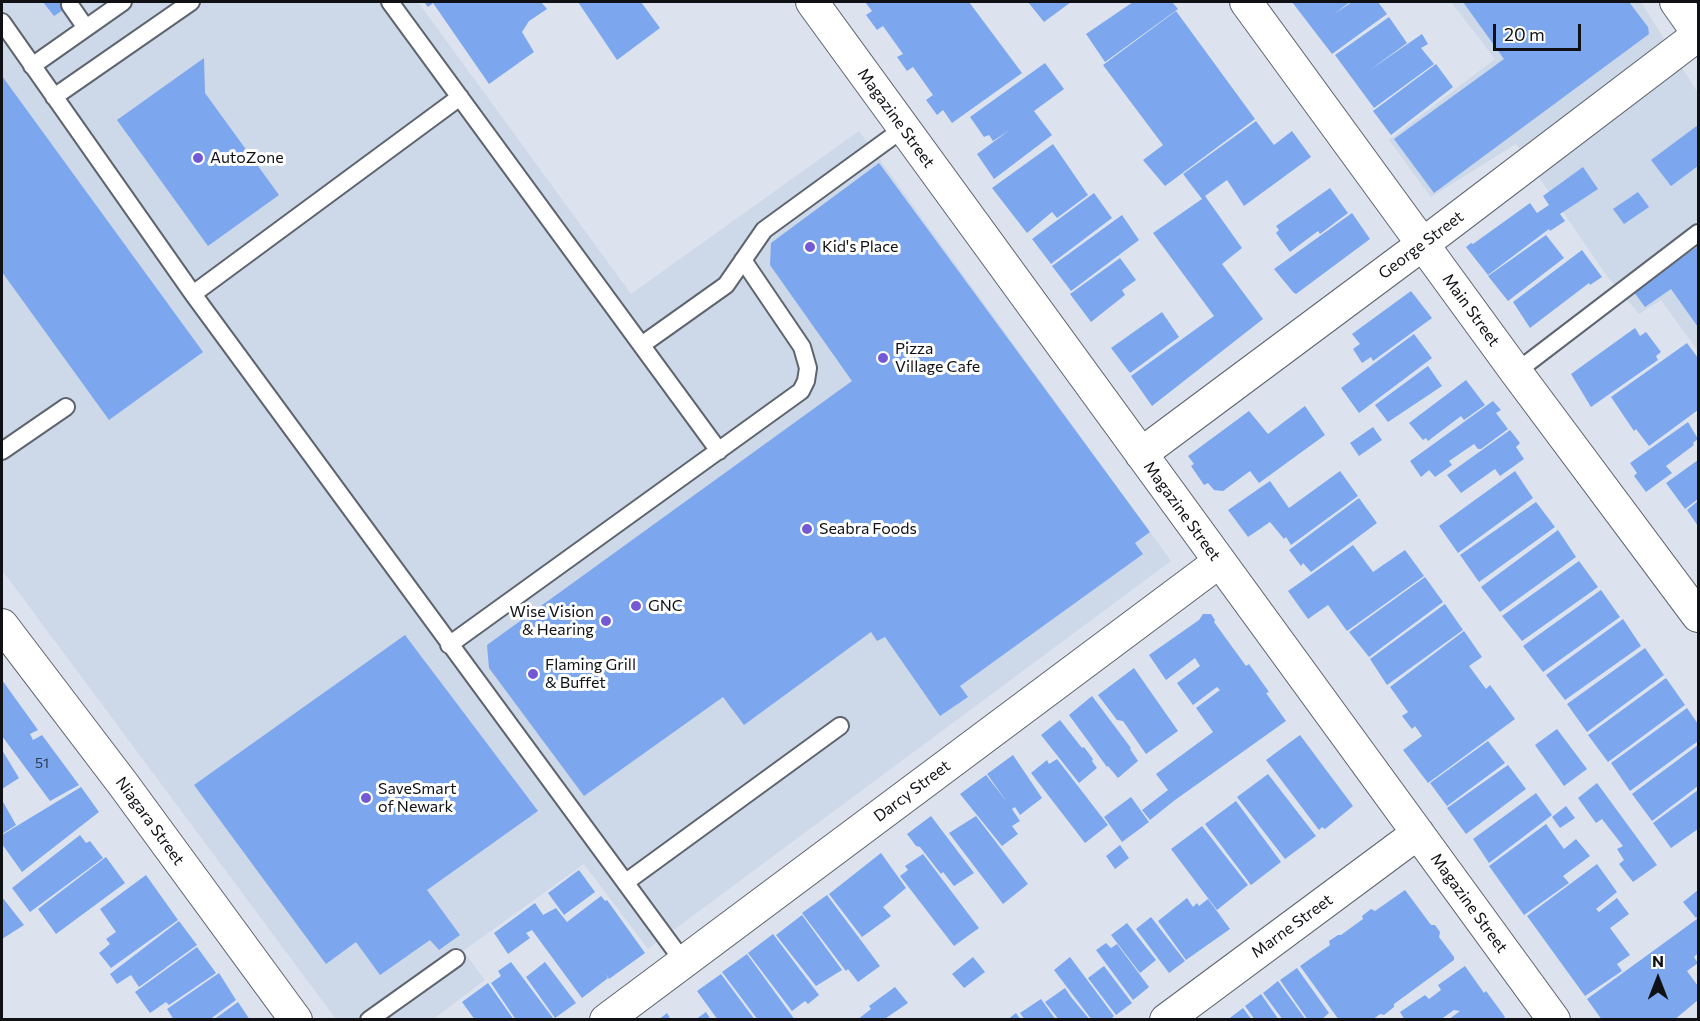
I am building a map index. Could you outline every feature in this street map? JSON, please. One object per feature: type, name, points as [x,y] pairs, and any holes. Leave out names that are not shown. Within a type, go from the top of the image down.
[{"type":"street","name":"Magazine Street","points":[[812,2],[1554,1020]]},
{"type":"street","name":"Main Street","points":[[1246,2],[1516,372],[1698,616]]},
{"type":"street","points":[[1676,2],[1698,34]]},
{"type":"street","name":"George Street","points":[[1141,454],[1423,244],[1698,34]]},
{"type":"street","name":"Darcy Street","points":[[606,1020],[1219,562]]},
{"type":"street","name":"Niagara Street","points":[[6,639],[123,784],[296,1020]]},
{"type":"street","name":"Marne Street","points":[[1166,1020],[1418,833]]},
{"type":"lane","points":[[33,66],[123,2]]},
{"type":"lane","points":[[54,97],[191,2]]},
{"type":"lane","points":[[390,2],[643,344],[719,451]]},
{"type":"lane","points":[[70,5],[86,28]]},
{"type":"lane","points":[[2,22],[193,294],[683,961]]},
{"type":"lane","points":[[193,294],[460,97]]},
{"type":"lane","points":[[643,344],[726,285],[764,230],[904,128]]},
{"type":"lane","points":[[1516,372],[1698,233]]},
{"type":"lane","points":[[449,645],[801,391],[806,381],[808,368],[802,347],[743,260]]},
{"type":"lane","points":[[2,451],[66,407]]},
{"type":"lane","points":[[626,882],[840,726]]},
{"type":"lane","points":[[369,1020],[456,958]]},
{"type":"shaded area","points":[[2,2],[418,2],[631,294],[859,131],[1171,561],[648,949],[584,864],[463,951],[485,980],[432,1020],[336,1019],[2,570]]},
{"type":"shaded area","points":[[1451,2],[1641,2],[1698,93],[1698,351],[1661,300],[1639,314],[1607,276],[1516,144],[1431,197],[1389,140],[1495,59]]},
{"type":"building","points":[[43,2],[75,2],[54,16]]},
{"type":"building","points":[[424,2],[541,2],[547,9],[529,21],[522,32],[534,52],[489,84],[433,3],[428,7]]},
{"type":"building","points":[[578,2],[641,2],[660,28],[617,60]]},
{"type":"building","points":[[865,2],[969,2],[1022,73],[952,123],[943,110],[937,115],[926,100],[933,95],[913,67],[907,71],[897,57],[903,54],[883,26],[877,30],[866,15],[872,11]]},
{"type":"building","points":[[1028,2],[1071,2],[1044,22]]},
{"type":"building","points":[[1133,2],[1172,2],[1178,9],[1105,62],[1086,34]]},
{"type":"building","points":[[1292,2],[1350,2],[1334,14],[1352,2],[1378,2],[1387,14],[1332,54]]},
{"type":"building","points":[[1463,2],[1629,2],[1648,27],[1649,34],[1434,193],[1394,139],[1504,59]]},
{"type":"building","points":[[1176,11],[1255,119],[1165,186],[1143,160],[1163,145],[1103,65]]},
{"type":"building","points":[[1389,17],[1407,43],[1367,72],[1422,34],[1428,44],[1421,48],[1434,64],[1374,108],[1335,55]]},
{"type":"building","name":"AutoZone","points":[[204,58],[205,93],[279,195],[208,246],[117,120]]},
{"type":"building","points":[[1045,63],[1064,89],[1034,111],[1052,135],[994,179],[977,154],[1011,129],[993,141],[989,135],[984,137],[970,117]]},
{"type":"building","points":[[1436,64],[1453,87],[1391,135],[1373,111]]},
{"type":"building","points":[[2,76],[203,352],[109,420],[2,272]]},
{"type":"building","points":[[1256,121],[1274,145],[1292,131],[1311,157],[1244,206],[1227,180],[1205,196],[1242,248],[1222,264],[1263,319],[1152,406],[1131,376],[1214,316],[1153,233],[1202,199],[1183,174]]},
{"type":"building","points":[[1698,125],[1698,166],[1671,186],[1651,160]]},
{"type":"building","points":[[1053,144],[1088,195],[1057,218],[1052,212],[1027,233],[992,188]]},
{"type":"building","points":[[879,163],[1150,532],[1135,543],[1143,554],[960,686],[968,697],[940,716],[885,637],[877,641],[871,632],[744,725],[723,697],[584,796],[489,668],[487,645],[852,381],[770,265],[771,243]]},
{"type":"building","points":[[1583,167],[1598,189],[1560,214],[1565,221],[1550,231],[1549,229],[1488,275],[1466,247],[1530,203],[1537,213],[1549,205],[1543,196]]},
{"type":"building","points":[[1330,188],[1348,213],[1320,234],[1318,231],[1290,252],[1276,233],[1279,230],[1276,226]]},
{"type":"building","points":[[1638,192],[1649,207],[1624,224],[1613,209]]},
{"type":"building","points":[[1094,193],[1112,218],[1051,264],[1032,239]]},
{"type":"building","points":[[1352,213],[1370,239],[1296,294],[1293,292],[1274,269]]},
{"type":"building","points":[[1122,215],[1139,240],[1071,291],[1052,266]]},
{"type":"building","points":[[1546,235],[1564,258],[1508,301],[1488,276]]},
{"type":"building","points":[[1698,246],[1698,327],[1671,289],[1645,307],[1634,292]]},
{"type":"building","points":[[1582,250],[1602,277],[1590,285],[1589,283],[1530,328],[1513,302]]},
{"type":"building","points":[[1120,258],[1136,280],[1122,290],[1125,295],[1091,322],[1070,294]]},
{"type":"building","points":[[1411,291],[1432,318],[1373,361],[1371,357],[1362,363],[1353,349],[1360,344],[1352,334]]},
{"type":"building","points":[[1162,312],[1179,337],[1130,373],[1111,348]]},
{"type":"building","points":[[1635,328],[1640,336],[1646,332],[1661,352],[1656,356],[1658,360],[1591,407],[1571,374]]},
{"type":"building","points":[[1414,334],[1432,358],[1359,413],[1341,388]]},
{"type":"building","points":[[1687,343],[1698,358],[1698,410],[1649,446],[1636,429],[1634,431],[1611,397]]},
{"type":"building","points":[[1428,366],[1442,386],[1388,422],[1375,405]]},
{"type":"building","points":[[1466,380],[1485,405],[1464,420],[1461,416],[1428,441],[1426,438],[1423,440],[1409,423]]},
{"type":"building","points":[[1493,401],[1501,410],[1496,413],[1508,429],[1481,449],[1474,444],[1449,461],[1452,465],[1435,477],[1429,470],[1421,477],[1410,461]]},
{"type":"building","points":[[1305,406],[1325,435],[1259,483],[1250,471],[1223,491],[1214,490],[1208,483],[1204,485],[1191,466],[1194,464],[1188,456],[1249,411],[1268,434]]},
{"type":"building","points":[[1688,422],[1698,439],[1693,443],[1694,445],[1666,466],[1672,473],[1646,492],[1634,476],[1637,473],[1630,463]]},
{"type":"building","points":[[1373,427],[1382,440],[1359,456],[1350,443]]},
{"type":"building","points":[[1510,430],[1520,443],[1516,447],[1524,459],[1500,476],[1495,469],[1461,493],[1447,475]]},
{"type":"building","points":[[1698,460],[1698,499],[1685,509],[1666,483]]},
{"type":"building","points":[[1340,471],[1358,496],[1291,545],[1270,522],[1248,537],[1228,510],[1270,481],[1289,508]]},
{"type":"building","points":[[1515,471],[1533,498],[1458,553],[1439,526]]},
{"type":"building","points":[[1359,498],[1377,523],[1311,572],[1303,563],[1301,566],[1289,550]]},
{"type":"building","points":[[1698,501],[1698,526],[1687,510]]},
{"type":"building","points":[[1536,502],[1555,527],[1479,582],[1460,555]]},
{"type":"building","points":[[1558,530],[1576,557],[1500,612],[1481,587]]},
{"type":"building","points":[[1353,545],[1373,572],[1405,550],[1424,576],[1347,631],[1328,605],[1308,619],[1288,591]]},
{"type":"building","points":[[1579,561],[1598,587],[1522,641],[1502,616]]},
{"type":"building","points":[[1425,577],[1443,602],[1369,657],[1349,632]]},
{"type":"building","points":[[1601,590],[1620,617],[1543,672],[1523,646]]},
{"type":"building","points":[[1445,604],[1463,630],[1387,685],[1370,659]]},
{"type":"building","points":[[1203,614],[1211,614],[1214,622],[1246,666],[1249,664],[1269,692],[1266,693],[1286,721],[1150,820],[1142,810],[1168,790],[1156,774],[1213,732],[1196,708],[1220,690],[1217,687],[1193,705],[1177,683],[1200,666],[1195,658],[1166,680],[1149,655],[1199,620]]},
{"type":"building","points":[[1623,619],[1641,646],[1565,700],[1546,675]]},
{"type":"building","points":[[1464,631],[1482,657],[1469,666],[1486,689],[1490,685],[1515,719],[1428,783],[1403,750],[1422,736],[1415,726],[1412,729],[1402,716],[1408,712],[1390,687]]},
{"type":"building","name":"SaveSmart of Newark","points":[[405,635],[538,811],[427,890],[460,935],[439,950],[430,940],[380,975],[356,942],[326,964],[194,785]]},
{"type":"building","points":[[1645,648],[1664,675],[1587,732],[1567,704]]},
{"type":"building","points":[[1134,668],[1178,731],[1146,754],[1123,721],[1117,720],[1098,695]]},
{"type":"building","points":[[1666,678],[1685,705],[1608,762],[1588,735]]},
{"type":"building","points":[[2,680],[38,730],[30,734],[33,740],[42,735],[79,785],[50,801],[2,736]]},
{"type":"building","points":[[1092,696],[1138,761],[1118,778],[1107,767],[1069,715]]},
{"type":"building","points":[[1687,708],[1698,724],[1698,741],[1630,791],[1611,763]]},
{"type":"building","points":[[1060,720],[1082,748],[1084,747],[1097,768],[1079,783],[1041,735]]},
{"type":"building","points":[[1557,729],[1587,769],[1564,786],[1535,745]]},
{"type":"building","points":[[1300,735],[1353,806],[1325,829],[1322,827],[1319,830],[1266,760]]},
{"type":"building","points":[[1488,741],[1505,763],[1447,806],[1430,783]]},
{"type":"building","points":[[1698,745],[1698,786],[1652,821],[1632,794]]},
{"type":"building","points":[[2,750],[19,778],[2,789]]},
{"type":"building","points":[[1013,755],[1042,798],[1020,815],[1015,807],[1012,809],[1020,821],[1012,826],[1018,834],[1002,846],[960,794],[986,775],[1007,802],[987,774]]},
{"type":"building","points":[[1057,759],[1108,825],[1085,843],[1031,773],[1047,760],[1049,764]]},
{"type":"building","points":[[1508,765],[1526,789],[1466,834],[1447,808]]},
{"type":"building","points":[[1268,774],[1316,836],[1285,859],[1237,797]]},
{"type":"building","points":[[1597,783],[1657,865],[1633,882],[1619,864],[1624,860],[1617,849],[1623,846],[1602,819],[1596,823],[1578,798]]},
{"type":"building","points":[[81,787],[99,812],[22,872],[2,844],[2,835]]},
{"type":"building","points":[[1698,790],[1698,829],[1671,848],[1653,823]]},
{"type":"building","points":[[1536,793],[1552,815],[1489,863],[1473,839]]},
{"type":"building","points":[[1131,797],[1149,822],[1122,842],[1104,817]]},
{"type":"building","points":[[2,800],[16,825],[2,834]]},
{"type":"building","points":[[1236,801],[1281,862],[1251,885],[1205,824]]},
{"type":"building","points":[[1566,806],[1575,818],[1560,828],[1552,817]]},
{"type":"building","points":[[931,816],[974,873],[954,886],[907,834]]},
{"type":"building","points":[[976,816],[1028,884],[1003,904],[949,833]]},
{"type":"building","points":[[1546,824],[1564,849],[1576,839],[1590,856],[1563,876],[1569,883],[1524,915],[1489,866]]},
{"type":"building","points":[[1202,826],[1248,885],[1217,910],[1171,849]]},
{"type":"building","points":[[80,835],[86,843],[90,841],[103,858],[30,912],[12,888]]},
{"type":"building","points":[[1120,845],[1129,858],[1115,869],[1106,856]]},
{"type":"building","points":[[881,853],[906,888],[883,907],[891,916],[862,937],[829,894]]},
{"type":"building","points":[[923,854],[979,928],[954,946],[900,876],[908,870],[905,866]]},
{"type":"building","points":[[106,857],[125,883],[56,934],[38,909]]},
{"type":"building","points":[[1597,864],[1617,892],[1596,909],[1599,912],[1617,898],[1629,914],[1610,928],[1630,955],[1617,964],[1622,971],[1585,996],[1527,916]]},
{"type":"building","points":[[579,870],[595,892],[564,915],[548,893]]},
{"type":"building","points":[[146,875],[178,920],[111,968],[99,953],[110,944],[106,939],[116,932],[100,909]]},
{"type":"building","points":[[1405,890],[1431,925],[1435,925],[1440,932],[1439,937],[1454,960],[1394,1004],[1394,1007],[1384,1015],[1380,1014],[1372,1020],[1339,1020],[1300,966],[1330,945],[1329,941],[1363,919],[1362,916],[1371,909],[1375,911]]},
{"type":"building","points":[[1698,890],[1698,916],[1696,918],[1683,902]]},
{"type":"building","points":[[827,895],[880,966],[858,982],[848,969],[846,971],[802,913]]},
{"type":"building","points":[[601,896],[605,901],[607,900],[645,953],[609,979],[605,972],[608,978],[582,998],[532,930],[526,933],[530,938],[508,954],[494,933],[535,903],[543,915],[556,908],[567,922]]},
{"type":"building","points":[[2,897],[24,925],[2,939]]},
{"type":"building","points":[[1187,898],[1193,907],[1197,903],[1199,906],[1208,899],[1230,929],[1186,960],[1158,921]]},
{"type":"building","points":[[802,915],[842,970],[816,986],[776,935]]},
{"type":"building","points":[[1151,917],[1185,961],[1169,973],[1136,929]]},
{"type":"building","points":[[1697,919],[1698,953],[1694,957],[1698,963],[1687,971],[1698,986],[1698,1000],[1674,1020],[1602,1020],[1587,999]]},
{"type":"building","points":[[179,921],[197,945],[139,987],[131,975],[117,984],[110,974]]},
{"type":"building","points":[[1127,923],[1156,960],[1140,973],[1111,935]]},
{"type":"building","points":[[773,934],[819,995],[808,1004],[805,1001],[792,1011],[748,953]]},
{"type":"building","points":[[1106,943],[1111,948],[1117,944],[1149,987],[1133,1000],[1096,950]]},
{"type":"building","points":[[197,947],[216,973],[169,1005],[166,1002],[150,1013],[135,992]]},
{"type":"building","points":[[747,954],[795,1020],[758,1020],[722,972]]},
{"type":"building","points":[[973,957],[985,972],[964,988],[952,974]]},
{"type":"building","points":[[1070,957],[1114,1016],[1110,1020],[1092,1020],[1054,970]]},
{"type":"building","points":[[511,962],[553,1018],[551,1020],[516,1020],[491,983],[501,976],[498,971]]},
{"type":"building","points":[[545,962],[576,1003],[555,1018],[526,977]]},
{"type":"building","points":[[1104,966],[1132,1003],[1116,1015],[1088,978]]},
{"type":"building","points":[[1465,966],[1505,1017],[1501,1020],[1448,1020],[1460,1011],[1454,1010],[1440,1020],[1405,1020],[1400,1012],[1425,995],[1429,999],[1441,990],[1438,985]]},
{"type":"building","points":[[1297,968],[1329,1013],[1321,1020],[1308,1020],[1280,980]]},
{"type":"building","points":[[219,973],[236,1000],[209,1020],[174,1020],[167,1009]]},
{"type":"building","points":[[721,974],[755,1020],[718,1020],[697,991]]},
{"type":"building","points":[[1278,981],[1306,1020],[1283,1020],[1263,993]]},
{"type":"building","points":[[488,983],[514,1020],[475,1020],[462,1002]]},
{"type":"building","points":[[895,987],[908,1003],[886,1018],[887,1020],[857,1020],[871,1009],[869,1006]]},
{"type":"building","points":[[1065,988],[1090,1020],[1059,1020],[1045,1002]]},
{"type":"building","points":[[1261,994],[1279,1020],[1255,1020],[1245,1006]]},
{"type":"building","points":[[1041,999],[1056,1020],[1025,1020],[1020,1013]]},
{"type":"building","points":[[238,1002],[250,1020],[213,1020]]},
{"type":"building","points":[[1243,1008],[1252,1020],[1227,1020]]},
{"type":"building","points":[[706,1012],[711,1020],[695,1020]]},
{"type":"building","points":[[667,1013],[671,1020],[658,1020]]},
{"type":"building","points":[[1016,1013],[1021,1020],[1007,1020]]},
{"type":"place","name":"AutoZone","points":[[198,158]]},
{"type":"place","name":"Kid's Place","points":[[810,247]]},
{"type":"place","name":"Pizza Village Cafe","points":[[883,358]]},
{"type":"place","name":"Seabra Foods","points":[[807,529]]},
{"type":"place","name":"GNC","points":[[636,606]]},
{"type":"place","name":"Wise Vision & Hearing","points":[[606,621]]},
{"type":"place","name":"Flaming Grill & Buffet","points":[[533,674]]},
{"type":"place","name":"SaveSmart of Newark","points":[[366,798]]}]
